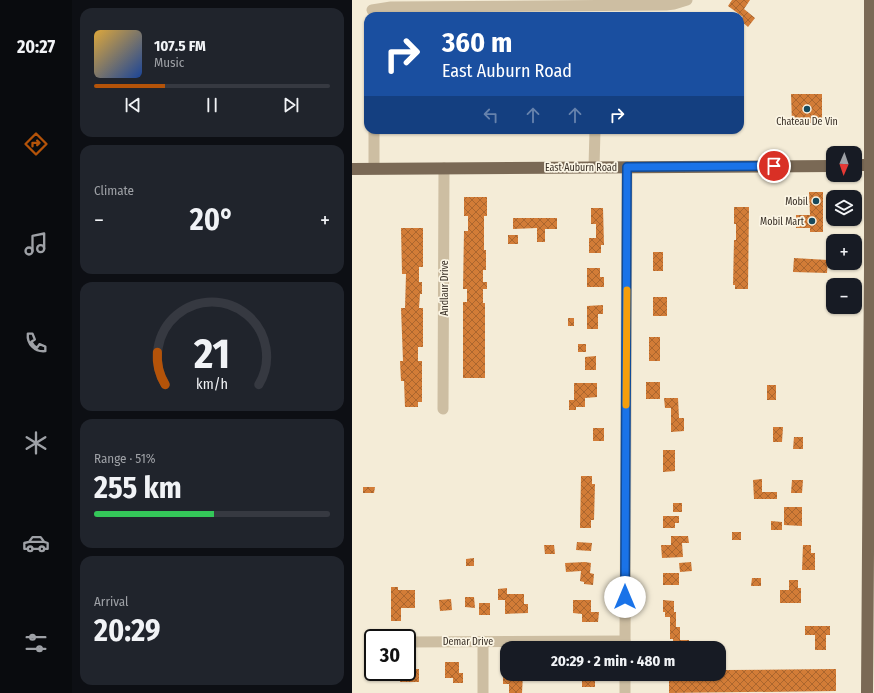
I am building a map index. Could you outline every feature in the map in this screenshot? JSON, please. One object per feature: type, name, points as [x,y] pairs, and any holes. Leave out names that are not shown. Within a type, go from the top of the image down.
[{"type":"main road","points":[[867,693],[872,165],[870,0]]},
{"type":"main road","name":"East Auburn Road","points":[[352,169],[826,166]]},
{"type":"street","points":[[372,9],[391,7],[594,11],[666,5],[687,0]]},
{"type":"street","points":[[374,134],[374,168]]},
{"type":"street","points":[[594,167],[595,134]]},
{"type":"street","points":[[625,641],[627,167]]},
{"type":"street","name":"Andlaur Drive","points":[[443,409],[444,168]]},
{"type":"street","points":[[483,641],[483,693]]},
{"type":"street","name":"Demar Drive","points":[[416,642],[500,641]]},
{"type":"street","points":[[625,681],[625,693]]},
{"type":"building","points":[[732,0],[750,0],[744,9],[755,18],[748,27],[744,24],[744,12],[736,12],[728,6]]},
{"type":"building","name":"Chateau De Vin","points":[[791,94],[822,94],[822,123],[792,123]]},
{"type":"building","points":[[809,192],[823,192],[823,232],[810,232],[810,228],[796,228],[796,215],[810,215]]},
{"type":"building","points":[[464,197],[487,197],[487,216],[484,216],[484,250],[486,250],[486,270],[483,270],[483,282],[487,282],[487,289],[483,289],[483,303],[485,303],[485,378],[463,378],[463,302],[467,302],[467,289],[463,289],[464,231],[468,231],[468,216],[464,216]]},
{"type":"building","points":[[734,207],[749,207],[748,289],[735,289],[735,285],[733,285],[734,240],[736,240]]},
{"type":"building","points":[[591,208],[603,208],[604,245],[601,245],[601,253],[589,253],[589,238],[596,238],[596,224],[591,224]]},
{"type":"building","points":[[513,218],[557,218],[557,229],[545,229],[545,242],[537,242],[537,228],[513,229]]},
{"type":"building","points":[[401,228],[423,228],[423,267],[419,267],[419,282],[422,282],[422,294],[420,294],[419,308],[423,308],[423,347],[418,347],[418,361],[422,361],[422,402],[418,402],[418,407],[405,407],[404,381],[401,381],[400,361],[403,361],[401,308],[405,308],[406,274],[402,274]]},
{"type":"building","points":[[508,235],[518,235],[518,244],[508,244]]},
{"type":"building","points":[[653,252],[663,252],[663,271],[653,271]]},
{"type":"building","points":[[794,258],[826,260],[827,273],[793,272]]},
{"type":"building","points":[[587,268],[600,268],[600,277],[604,277],[604,287],[587,287]]},
{"type":"building","points":[[653,297],[667,297],[667,316],[653,316]]},
{"type":"building","points":[[603,305],[603,314],[598,314],[598,329],[587,329],[587,306]]},
{"type":"building","points":[[568,318],[574,318],[574,326],[568,326]]},
{"type":"building","points":[[649,337],[660,337],[660,361],[649,361]]},
{"type":"building","points":[[578,344],[586,344],[586,352],[578,352]]},
{"type":"building","points":[[596,356],[596,370],[585,370],[585,357]]},
{"type":"building","points":[[646,382],[660,382],[660,399],[646,399]]},
{"type":"building","points":[[574,383],[597,383],[597,397],[585,398],[585,407],[576,407],[576,410],[569,410],[569,400],[574,400]]},
{"type":"building","points":[[767,385],[776,385],[776,400],[767,400]]},
{"type":"building","points":[[664,398],[678,398],[679,418],[684,418],[684,431],[671,432],[671,408],[665,408]]},
{"type":"building","points":[[773,427],[783,427],[782,442],[773,442]]},
{"type":"building","points":[[593,428],[604,428],[604,441],[593,441]]},
{"type":"building","points":[[794,437],[803,437],[803,449],[793,449]]},
{"type":"building","points":[[663,450],[675,450],[675,471],[663,472]]},
{"type":"building","points":[[581,476],[592,476],[592,484],[595,484],[594,520],[591,520],[591,528],[580,528]]},
{"type":"building","points":[[762,479],[762,492],[777,492],[777,499],[754,499],[753,480]]},
{"type":"building","points":[[792,480],[803,480],[802,493],[791,493]]},
{"type":"building","points":[[363,487],[375,487],[374,493],[363,493]]},
{"type":"building","points":[[673,503],[682,503],[682,512],[673,512]]},
{"type":"building","points":[[784,507],[802,507],[802,526],[784,525]]},
{"type":"building","points":[[663,516],[679,516],[679,523],[675,523],[675,528],[663,528]]},
{"type":"building","points":[[771,521],[782,522],[782,530],[771,530]]},
{"type":"building","points":[[732,532],[741,532],[741,540],[732,540]]},
{"type":"building","points":[[671,536],[688,536],[689,543],[682,543],[683,557],[662,558],[661,545],[671,545]]},
{"type":"building","points":[[577,542],[592,543],[591,551],[576,550]]},
{"type":"building","points":[[544,545],[554,545],[555,554],[545,554]]},
{"type":"building","points":[[803,545],[811,545],[811,553],[815,553],[815,570],[802,570]]},
{"type":"building","points":[[474,558],[474,566],[466,566],[466,559]]},
{"type":"building","points":[[691,562],[692,571],[680,572],[679,563]]},
{"type":"building","points":[[565,563],[591,563],[590,573],[594,574],[593,585],[584,584],[584,582],[580,581],[581,571],[566,572]]},
{"type":"building","points":[[663,573],[679,573],[679,585],[663,585]]},
{"type":"building","points":[[752,578],[761,578],[761,586],[751,586]]},
{"type":"building","points":[[789,580],[798,580],[798,588],[801,588],[801,603],[780,603],[780,590],[789,590]]},
{"type":"building","points":[[391,587],[398,587],[398,590],[415,590],[415,608],[401,608],[401,621],[391,621]]},
{"type":"building","points":[[507,588],[507,594],[524,594],[524,604],[528,604],[528,613],[505,614],[505,600],[498,600],[498,589]]},
{"type":"building","points":[[465,597],[474,597],[475,608],[465,607]]},
{"type":"building","points":[[451,599],[452,610],[440,611],[439,600]]},
{"type":"building","points":[[573,600],[591,600],[591,612],[599,612],[598,622],[582,622],[582,614],[573,613]]},
{"type":"building","points":[[663,600],[674,601],[676,627],[680,627],[680,640],[689,641],[673,641],[673,639],[670,639],[670,617],[665,617],[665,612],[663,612]]},
{"type":"building","points":[[479,603],[490,603],[490,615],[479,615]]},
{"type":"building","points":[[805,626],[830,626],[830,635],[826,635],[826,650],[815,650],[815,635],[805,635]]},
{"type":"building","points":[[445,662],[459,662],[459,673],[463,673],[463,683],[453,683],[453,678],[445,678]]},
{"type":"building","points":[[416,669],[419,669],[419,682],[400,682],[416,681]]},
{"type":"building","points":[[836,669],[836,691],[669,693],[669,681],[726,681],[726,670]]},
{"type":"building","points":[[503,681],[523,681],[522,693],[509,693],[509,684],[503,684]]},
{"type":"building","points":[[582,681],[595,681],[595,687],[582,687]]},
{"type":"slow traffic","points":[[626,405],[627,290]]},
{"type":"place","name":"Chateau De Vin","points":[[807,109]]},
{"type":"place","name":"Mobil","points":[[816,201]]},
{"type":"place","name":"Mobil Mart","points":[[812,221]]},
{"type":"route","points":[[625,597],[627,167],[774,166]]}]
